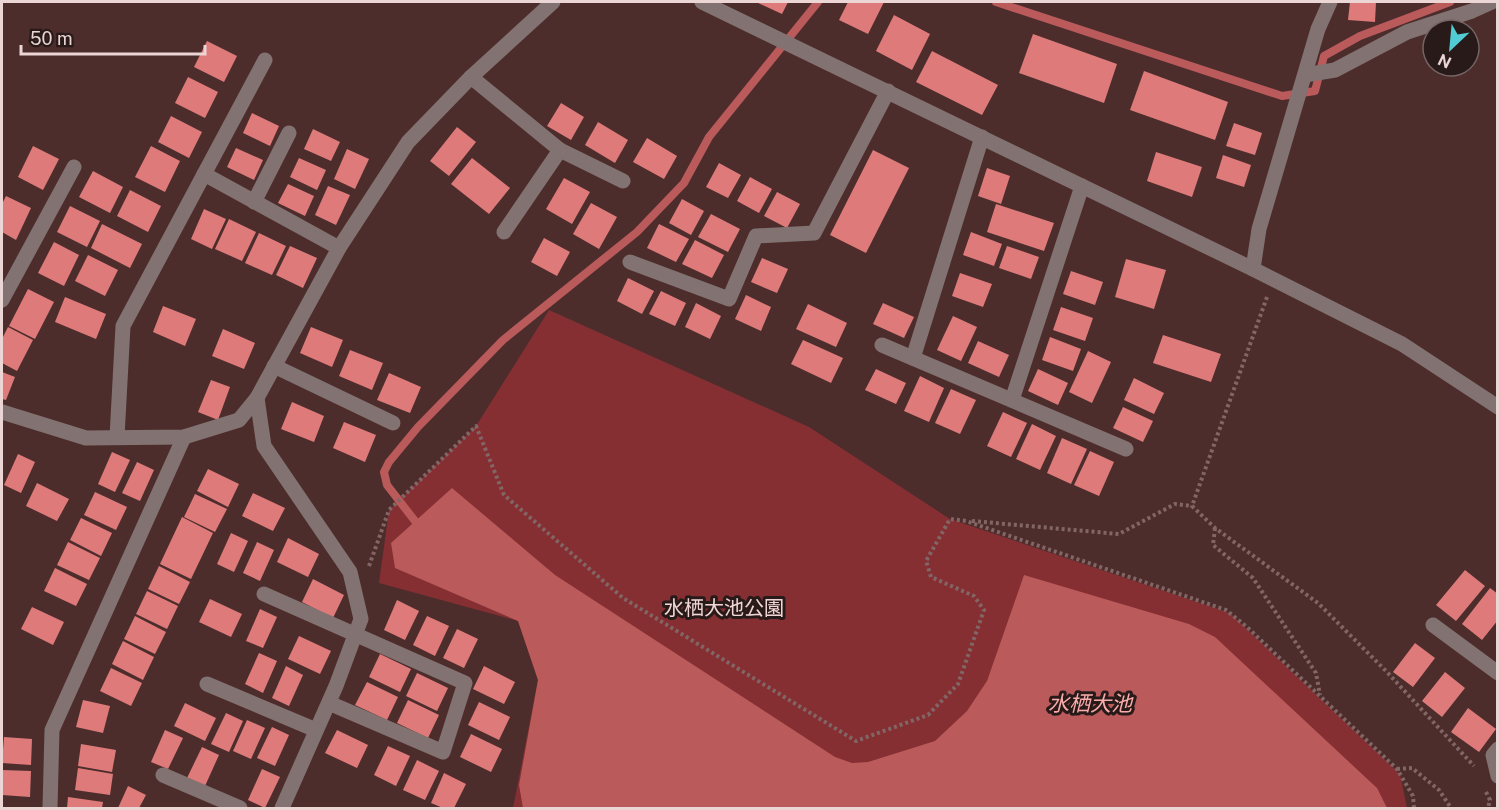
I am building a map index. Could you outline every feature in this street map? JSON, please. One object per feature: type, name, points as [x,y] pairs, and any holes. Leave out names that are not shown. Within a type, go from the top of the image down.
[{"type":"street","points":[[2,412],[86,438],[184,437],[239,420],[257,398],[339,248],[408,142],[471,77],[554,2]]},
{"type":"street","points":[[702,2],[1253,269],[1402,344],[1497,408]]},
{"type":"street","points":[[1253,269],[1259,229],[1318,29],[1330,2]]},
{"type":"street","points":[[1305,75],[1335,70],[1407,32],[1472,11],[1492,2]]},
{"type":"street","points":[[117,437],[123,326],[265,60]]},
{"type":"street","points":[[471,77],[560,150],[623,181]]},
{"type":"street","points":[[630,262],[729,299],[756,236],[814,233],[888,91]]},
{"type":"street","points":[[254,202],[289,133]]},
{"type":"street","points":[[912,358],[982,137]]},
{"type":"street","points":[[504,232],[560,150]]},
{"type":"street","points":[[2,300],[74,167]]},
{"type":"street","points":[[204,174],[339,248]]},
{"type":"street","points":[[1012,400],[1082,186]]},
{"type":"street","points":[[882,345],[1126,449]]},
{"type":"street","points":[[274,366],[393,423]]},
{"type":"street","points":[[257,398],[264,446],[350,573],[361,619],[329,703],[282,808]]},
{"type":"street","points":[[50,808],[52,730],[184,437]]},
{"type":"street","points":[[264,594],[465,682],[443,752],[329,703]]},
{"type":"street","points":[[1433,625],[1497,674]]},
{"type":"street","points":[[207,684],[316,730]]},
{"type":"street","points":[[1497,749],[1493,755],[1497,776]]},
{"type":"street","points":[[163,775],[240,808]]},
{"type":"path","points":[[1192,506],[1274,280]]},
{"type":"path","points":[[356,600],[389,510],[476,426],[504,495],[623,598],[856,741],[928,715],[958,684],[984,610],[974,597],[931,577],[926,561],[950,519],[1119,534],[1175,504],[1192,506],[1215,528],[1318,603],[1386,671],[1475,767],[1478,775]]},
{"type":"path","points":[[966,521],[1226,610],[1247,627],[1397,769],[1413,796],[1414,808]]},
{"type":"path","points":[[1215,528],[1213,545],[1253,578],[1316,673],[1320,696]]},
{"type":"path","points":[[1397,769],[1412,768],[1439,790],[1451,808]]},
{"type":"path","points":[[1482,783],[1490,800],[1488,808]]},
{"type":"green space","name":"水栖大池公園","points":[[549,310],[809,427],[950,519],[1230,613],[1400,774],[1407,808],[513,808],[538,680],[518,621],[379,583],[389,510],[476,426]]},
{"type":"water","name":"水栖大池","points":[[452,488],[555,575],[835,757],[852,763],[868,762],[935,741],[967,711],[987,681],[1024,575],[1189,624],[1215,637],[1377,788],[1387,808],[523,808],[519,785],[538,680],[518,621],[395,568],[391,543]]},
{"type":"building","points":[[756,2],[788,2],[782,14]]},
{"type":"building","points":[[848,2],[884,2],[868,34],[839,20]]},
{"type":"building","points":[[1350,2],[1376,2],[1375,22],[1348,20]]},
{"type":"building","points":[[894,15],[930,34],[912,70],[876,51]]},
{"type":"building","points":[[1033,34],[1117,64],[1104,103],[1019,73]]},
{"type":"building","points":[[207,41],[237,56],[224,82],[194,67]]},
{"type":"building","points":[[932,51],[998,85],[982,115],[916,82]]},
{"type":"building","points":[[1144,71],[1228,102],[1215,140],[1130,110]]},
{"type":"building","points":[[188,77],[218,92],[205,118],[175,103]]},
{"type":"building","points":[[561,103],[584,117],[571,140],[547,126]]},
{"type":"building","points":[[252,113],[279,126],[270,146],[243,133]]},
{"type":"building","points":[[171,116],[202,132],[189,158],[158,142]]},
{"type":"building","points":[[598,122],[628,140],[615,163],[585,145]]},
{"type":"building","points":[[1234,123],[1262,133],[1255,155],[1226,146]]},
{"type":"building","points":[[457,127],[476,142],[449,176],[430,161]]},
{"type":"building","points":[[313,129],[340,142],[331,161],[304,149]]},
{"type":"building","points":[[647,138],[677,156],[664,179],[633,162]]},
{"type":"building","points":[[33,146],[59,159],[43,190],[18,177]]},
{"type":"building","points":[[151,146],[180,161],[165,192],[135,177]]},
{"type":"building","points":[[236,148],[263,160],[254,180],[227,167]]},
{"type":"building","points":[[347,149],[369,159],[355,189],[334,179]]},
{"type":"building","points":[[873,150],[909,168],[866,253],[830,235]]},
{"type":"building","points":[[1156,152],[1202,167],[1192,197],[1147,181]]},
{"type":"building","points":[[1223,155],[1251,165],[1244,187],[1216,178]]},
{"type":"building","points":[[299,158],[326,170],[317,190],[290,177]]},
{"type":"building","points":[[472,158],[510,188],[489,214],[451,184]]},
{"type":"building","points":[[719,163],[741,175],[728,198],[706,187]]},
{"type":"building","points":[[987,168],[1010,176],[1001,204],[978,196]]},
{"type":"building","points":[[93,171],[123,187],[110,213],[79,197]]},
{"type":"building","points":[[750,177],[772,189],[759,213],[737,201]]},
{"type":"building","points":[[564,178],[590,192],[572,224],[546,209]]},
{"type":"building","points":[[288,184],[314,196],[305,216],[278,203]]},
{"type":"building","points":[[328,186],[350,195],[336,225],[315,215]]},
{"type":"building","points":[[130,190],[161,206],[148,232],[117,216]]},
{"type":"building","points":[[777,192],[800,204],[787,228],[764,216]]},
{"type":"building","points":[[6,196],[31,208],[16,240],[2,232],[2,204]]},
{"type":"building","points":[[682,199],[704,211],[691,235],[669,223]]},
{"type":"building","points":[[591,203],[617,217],[599,249],[573,234]]},
{"type":"building","points":[[996,204],[1054,223],[1044,251],[987,232]]},
{"type":"building","points":[[70,206],[100,221],[87,247],[57,232]]},
{"type":"building","points":[[204,209],[226,219],[212,249],[191,239]]},
{"type":"building","points":[[711,214],[740,229],[728,252],[698,237]]},
{"type":"building","points":[[229,219],[256,232],[242,261],[215,249]]},
{"type":"building","points":[[102,224],[142,244],[130,268],[91,248]]},
{"type":"building","points":[[659,224],[689,239],[676,262],[647,248]]},
{"type":"building","points":[[971,232],[1002,244],[994,266],[963,255]]},
{"type":"building","points":[[259,233],[286,246],[272,275],[245,263]]},
{"type":"building","points":[[544,238],[570,252],[557,276],[531,262]]},
{"type":"building","points":[[695,240],[724,255],[712,278],[682,264]]},
{"type":"building","points":[[54,242],[79,255],[64,286],[38,273]]},
{"type":"building","points":[[290,246],[317,258],[303,288],[276,275]]},
{"type":"building","points":[[1007,246],[1039,257],[1031,279],[999,268]]},
{"type":"building","points":[[88,255],[118,270],[105,296],[75,281]]},
{"type":"building","points":[[762,258],[788,269],[777,293],[751,282]]},
{"type":"building","points":[[1126,259],[1166,270],[1154,309],[1115,297]]},
{"type":"building","points":[[1071,271],[1103,282],[1095,305],[1063,294]]},
{"type":"building","points":[[960,273],[992,284],[983,307],[952,296]]},
{"type":"building","points":[[628,278],[654,291],[642,314],[617,301]]},
{"type":"building","points":[[28,289],[54,302],[35,339],[9,326]]},
{"type":"building","points":[[661,291],[686,303],[675,326],[649,314]]},
{"type":"building","points":[[746,295],[771,307],[761,331],[735,319]]},
{"type":"building","points":[[65,297],[106,314],[96,339],[55,322]]},
{"type":"building","points":[[696,303],[721,316],[710,339],[685,327]]},
{"type":"building","points":[[883,303],[914,317],[904,338],[873,324]]},
{"type":"building","points":[[808,304],[847,323],[836,347],[796,329]]},
{"type":"building","points":[[163,306],[196,319],[185,346],[153,332]]},
{"type":"building","points":[[1061,307],[1093,318],[1085,341],[1053,330]]},
{"type":"building","points":[[953,316],[977,327],[961,361],[937,350]]},
{"type":"building","points":[[8,327],[33,340],[17,371],[2,363],[2,339]]},
{"type":"building","points":[[311,327],[343,340],[332,367],[300,353]]},
{"type":"building","points":[[223,329],[255,343],[244,369],[212,356]]},
{"type":"building","points":[[1163,335],[1221,354],[1211,382],[1153,363]]},
{"type":"building","points":[[1050,337],[1081,349],[1073,371],[1042,360]]},
{"type":"building","points":[[803,340],[843,358],[831,383],[791,364]]},
{"type":"building","points":[[978,341],[1009,355],[999,377],[968,363]]},
{"type":"building","points":[[350,350],[383,363],[372,390],[339,376]]},
{"type":"building","points":[[1088,351],[1111,362],[1092,403],[1069,392]]},
{"type":"building","points":[[876,369],[906,383],[896,404],[865,390]]},
{"type":"building","points":[[1038,369],[1068,383],[1058,405],[1028,391]]},
{"type":"building","points":[[2,372],[15,377],[6,400],[2,399]]},
{"type":"building","points":[[389,373],[421,387],[410,413],[377,400]]},
{"type":"building","points":[[920,376],[944,388],[929,422],[904,411]]},
{"type":"building","points":[[1134,378],[1164,393],[1154,414],[1124,400]]},
{"type":"building","points":[[211,380],[230,387],[218,420],[198,412]]},
{"type":"building","points":[[951,389],[976,400],[960,434],[935,423]]},
{"type":"building","points":[[292,402],[324,416],[314,442],[281,429]]},
{"type":"building","points":[[1123,407],[1153,421],[1143,442],[1113,428]]},
{"type":"building","points":[[1003,412],[1027,423],[1011,457],[987,446]]},
{"type":"building","points":[[344,422],[376,435],[365,462],[333,448]]},
{"type":"building","points":[[1032,424],[1056,436],[1040,470],[1016,459]]},
{"type":"building","points":[[1062,438],[1087,449],[1071,484],[1047,473]]},
{"type":"building","points":[[1090,451],[1114,462],[1099,496],[1074,485]]},
{"type":"building","points":[[112,452],[130,460],[115,492],[98,484]]},
{"type":"building","points":[[18,454],[35,462],[21,493],[4,485]]},
{"type":"building","points":[[137,462],[154,470],[140,501],[122,493]]},
{"type":"building","points":[[208,469],[239,484],[228,507],[197,491]]},
{"type":"building","points":[[37,483],[69,499],[57,521],[26,506]]},
{"type":"building","points":[[95,492],[127,507],[116,530],[84,515]]},
{"type":"building","points":[[253,493],[285,508],[273,531],[242,516]]},
{"type":"building","points":[[195,494],[227,509],[215,532],[184,517]]},
{"type":"building","points":[[182,517],[213,533],[191,579],[160,564]]},
{"type":"building","points":[[81,518],[112,533],[101,556],[70,540]]},
{"type":"building","points":[[231,533],[248,541],[234,572],[217,564]]},
{"type":"building","points":[[288,538],[319,554],[308,577],[277,562]]},
{"type":"building","points":[[68,542],[100,558],[89,580],[57,565]]},
{"type":"building","points":[[257,542],[274,550],[260,581],[243,573]]},
{"type":"building","points":[[159,566],[190,582],[179,604],[148,589]]},
{"type":"building","points":[[55,568],[87,584],[76,606],[44,591]]},
{"type":"building","points":[[1465,570],[1485,586],[1456,621],[1436,605]]},
{"type":"building","points":[[313,579],[344,595],[333,618],[302,602]]},
{"type":"building","points":[[1490,588],[1498,594],[1498,620],[1482,640],[1462,624]]},
{"type":"building","points":[[147,591],[178,606],[167,629],[136,614]]},
{"type":"building","points":[[210,599],[242,614],[231,637],[199,622]]},
{"type":"building","points":[[397,600],[419,611],[405,640],[384,630]]},
{"type":"building","points":[[32,607],[64,622],[53,645],[21,629]]},
{"type":"building","points":[[260,609],[277,617],[263,648],[246,641]]},
{"type":"building","points":[[135,616],[166,632],[155,654],[124,639]]},
{"type":"building","points":[[427,616],[449,626],[435,656],[413,645]]},
{"type":"building","points":[[457,629],[478,639],[464,668],[443,658]]},
{"type":"building","points":[[299,636],[331,651],[320,674],[288,659]]},
{"type":"building","points":[[123,641],[154,657],[143,680],[112,664]]},
{"type":"building","points":[[1415,643],[1435,658],[1413,687],[1393,672]]},
{"type":"building","points":[[259,653],[277,661],[263,693],[245,684]]},
{"type":"building","points":[[380,654],[411,669],[400,692],[369,677]]},
{"type":"building","points":[[286,666],[303,675],[289,706],[272,698]]},
{"type":"building","points":[[484,666],[515,682],[504,704],[473,689]]},
{"type":"building","points":[[111,668],[142,683],[131,706],[100,691]]},
{"type":"building","points":[[1445,672],[1465,688],[1442,717],[1422,701]]},
{"type":"building","points":[[417,673],[448,688],[437,711],[406,696]]},
{"type":"building","points":[[367,682],[398,697],[387,720],[355,705]]},
{"type":"building","points":[[83,700],[110,706],[103,733],[76,727]]},
{"type":"building","points":[[408,700],[439,715],[428,738],[397,723]]},
{"type":"building","points":[[479,702],[510,717],[499,740],[468,725]]},
{"type":"building","points":[[185,703],[216,718],[205,741],[174,726]]},
{"type":"building","points":[[1468,708],[1496,729],[1479,752],[1451,732]]},
{"type":"building","points":[[226,713],[243,721],[229,752],[211,744]]},
{"type":"building","points":[[247,720],[265,728],[251,759],[233,751]]},
{"type":"building","points":[[272,727],[289,735],[275,766],[257,758]]},
{"type":"building","points":[[165,730],[183,738],[168,769],[151,762]]},
{"type":"building","points":[[337,730],[368,745],[357,768],[325,753]]},
{"type":"building","points":[[471,734],[502,749],[491,772],[460,757]]},
{"type":"building","points":[[4,737],[32,739],[31,765],[2,763]]},
{"type":"building","points":[[81,744],[116,750],[112,772],[78,766]]},
{"type":"building","points":[[388,746],[410,756],[396,786],[374,775]]},
{"type":"building","points":[[202,747],[219,755],[205,786],[187,778]]},
{"type":"building","points":[[417,760],[439,771],[425,800],[403,790]]},
{"type":"building","points":[[78,768],[113,774],[110,795],[75,790]]},
{"type":"building","points":[[262,769],[280,777],[265,808],[248,800]]},
{"type":"building","points":[[2,770],[31,771],[30,797],[2,795]]},
{"type":"building","points":[[444,773],[466,784],[454,808],[443,808],[431,803]]},
{"type":"building","points":[[128,786],[146,795],[139,808],[118,808]]},
{"type":"building","points":[[68,797],[103,802],[102,808],[67,808]]},
{"type":"waterway","points":[[415,521],[387,485],[384,472],[389,462],[418,427],[503,340],[637,232],[684,183],[709,137],[818,2]]},
{"type":"waterway","points":[[996,2],[1282,96],[1315,91],[1324,56],[1360,36],[1450,2]]}]
